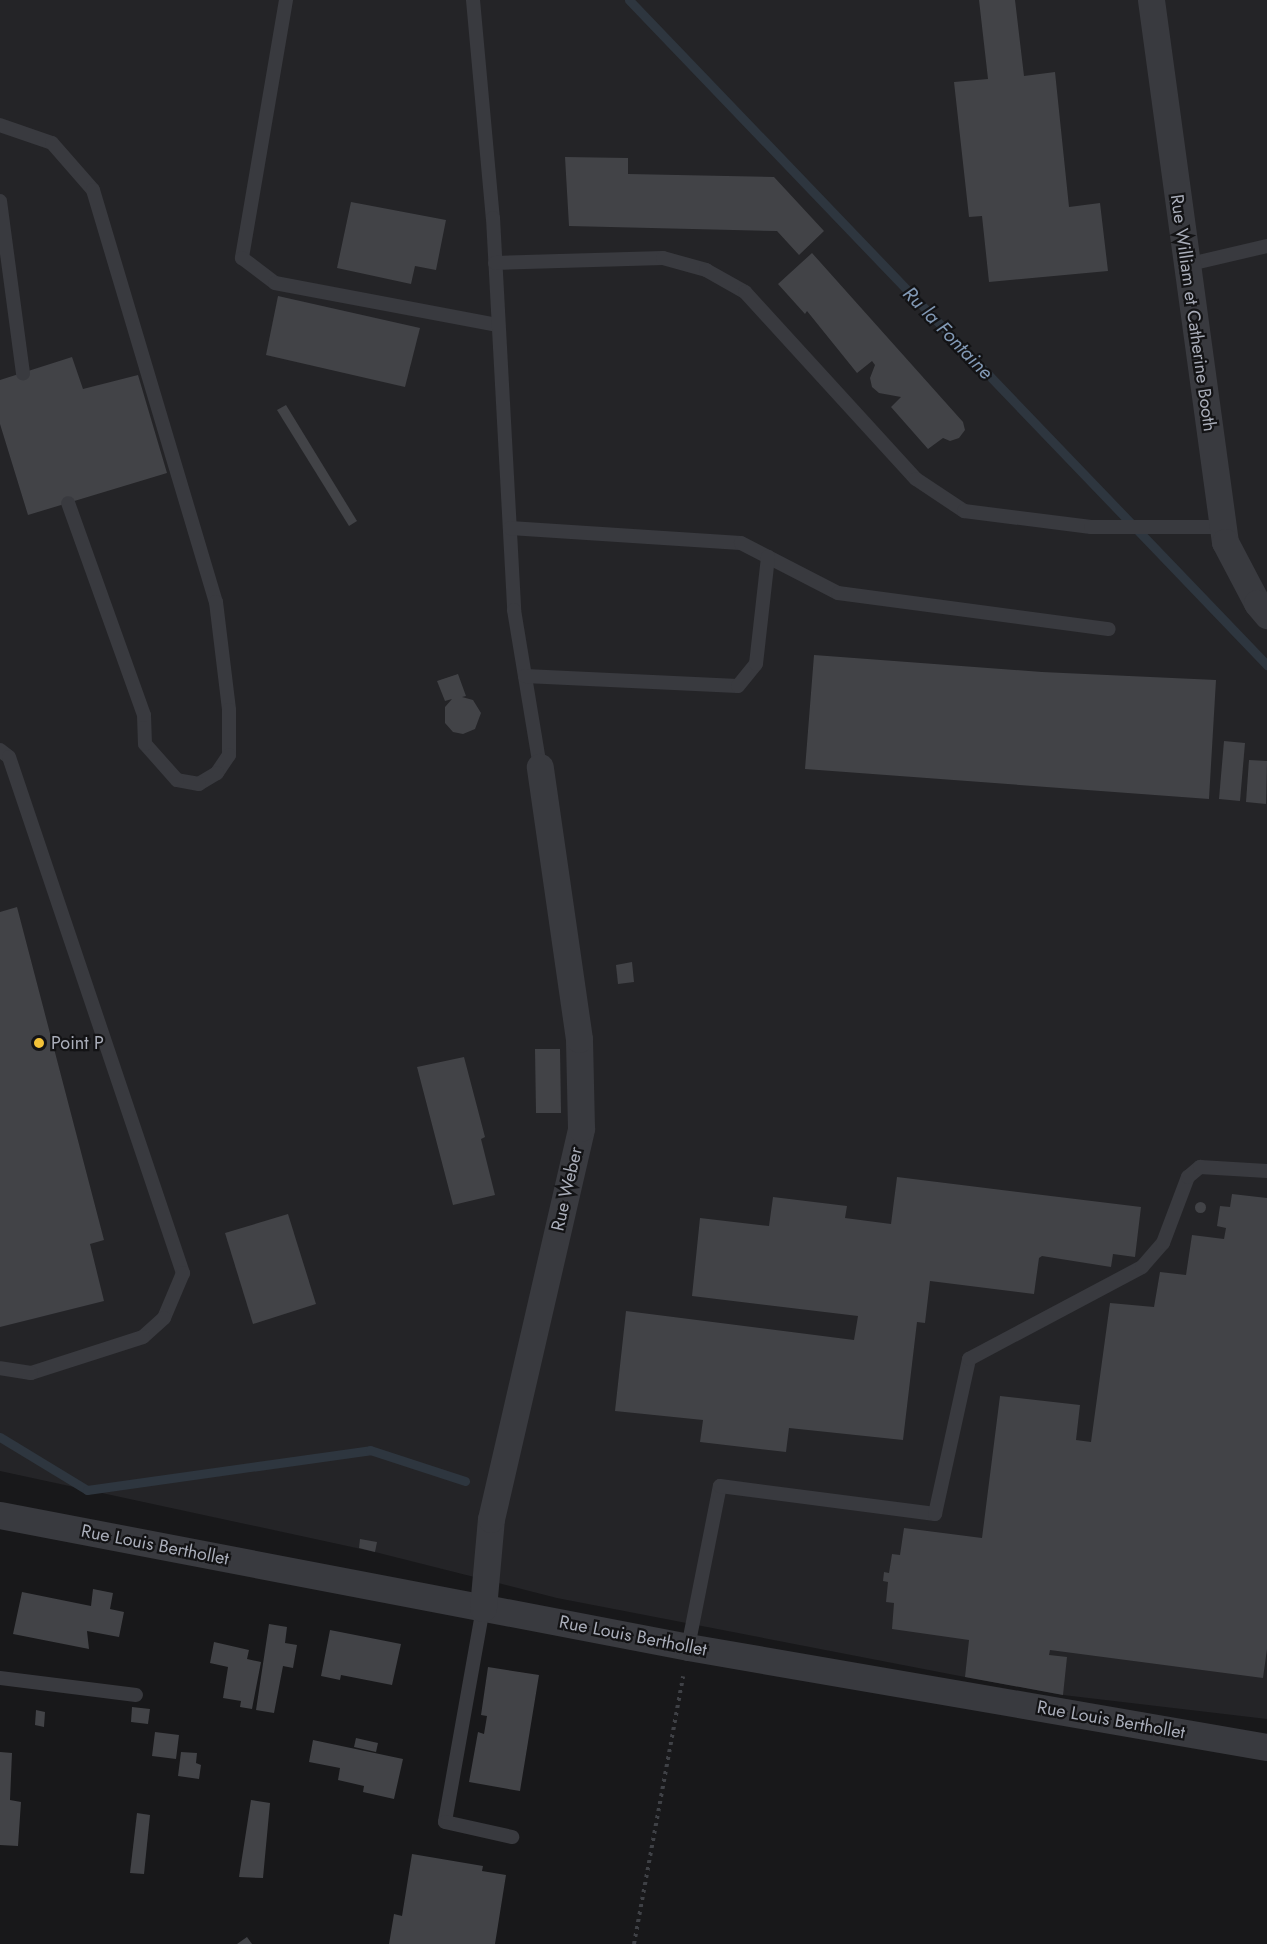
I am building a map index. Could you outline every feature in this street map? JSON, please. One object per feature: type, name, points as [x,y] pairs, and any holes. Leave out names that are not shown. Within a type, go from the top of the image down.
[{"type":"street","name":"Rue William et Catherine Booth","points":[[1151,0],[1223,527],[1230,552],[1257,603],[1267,615]]},
{"type":"street","name":"Rue Weber","points":[[483,1608],[491,1519],[581,1128],[579,1039],[540,766]]},
{"type":"street","name":"Rue Louis Berthollet","points":[[0,1515],[483,1608],[686,1658],[1267,1747]]},
{"type":"lane","points":[[286,0],[242,258],[275,283],[498,326]]},
{"type":"lane","points":[[472,0],[495,263],[514,610],[540,766]]},
{"type":"lane","points":[[0,125],[52,143],[93,190],[100,213],[216,602],[229,710],[229,755],[217,772],[199,784],[177,780],[145,744],[144,715],[68,503]]},
{"type":"lane","points":[[0,201],[23,373]]},
{"type":"lane","points":[[1186,265],[1267,246]]},
{"type":"lane","points":[[495,263],[663,258],[706,270],[745,292],[916,479],[964,511],[1091,527],[1223,527]]},
{"type":"lane","points":[[510,528],[741,543],[838,593],[1109,629]]},
{"type":"lane","points":[[525,676],[738,686],[756,664],[768,557]]},
{"type":"lane","points":[[0,750],[9,757],[183,1273],[164,1318],[143,1337],[31,1373],[0,1368]]},
{"type":"lane","points":[[686,1658],[720,1486],[935,1514],[969,1359],[1143,1267],[1163,1243],[1188,1177],[1200,1167],[1267,1172]]},
{"type":"lane","points":[[483,1608],[445,1822],[512,1837]]},
{"type":"lane","points":[[0,1678],[136,1695]]},
{"type":"path","points":[[634,1944],[686,1658]]},
{"type":"shaded area","points":[[0,0],[1267,0],[1267,1719],[1063,1695],[557,1598],[375,1552],[0,1471]]},
{"type":"building","points":[[979,0],[1015,0],[1024,76],[1055,72],[1069,207],[1100,203],[1108,271],[989,282],[982,216],[969,217],[954,82],[988,79]]},
{"type":"building","points":[[565,157],[628,158],[628,174],[774,177],[824,231],[799,255],[777,231],[569,226]]},
{"type":"building","points":[[351,202],[446,220],[436,270],[415,266],[411,284],[337,268]]},
{"type":"building","points":[[812,253],[963,422],[965,430],[959,438],[950,441],[943,438],[928,449],[891,407],[901,397],[879,393],[872,387],[870,378],[875,365],[872,361],[857,373],[807,311],[805,314],[778,284]]},
{"type":"building","points":[[278,296],[420,328],[405,387],[266,355]]},
{"type":"building","points":[[72,357],[83,389],[138,375],[167,473],[28,515],[0,424],[0,380]]},
{"type":"building","points":[[286,405],[357,521],[349,526],[277,410]]},
{"type":"building","points":[[814,655],[1042,672],[1216,680],[1209,799],[805,769]]},
{"type":"building","points":[[458,674],[466,696],[462,697],[473,700],[481,713],[475,729],[463,734],[453,732],[445,723],[445,707],[452,699],[445,701],[437,681]]},
{"type":"building","points":[[1224,741],[1245,743],[1240,801],[1219,799]]},
{"type":"building","points":[[1249,760],[1267,761],[1266,804],[1246,802]]},
{"type":"building","points":[[17,907],[104,1240],[90,1244],[104,1301],[0,1327],[0,912]]},
{"type":"building","points":[[632,962],[634,982],[618,984],[616,965]]},
{"type":"building","points":[[535,1049],[560,1049],[561,1113],[536,1113]]},
{"type":"building","points":[[464,1057],[485,1137],[481,1139],[495,1195],[453,1205],[417,1067]]},
{"type":"building","points":[[897,1177],[1141,1207],[1135,1257],[1113,1254],[1111,1267],[1042,1256],[1039,1258],[1034,1294],[930,1281],[925,1323],[917,1322],[903,1440],[789,1428],[786,1452],[700,1442],[703,1420],[615,1411],[626,1311],[854,1340],[858,1316],[692,1296],[700,1218],[769,1226],[773,1197],[847,1206],[845,1218],[891,1224]]},
{"type":"building","points":[[1232,1194],[1267,1198],[1267,1649],[1263,1678],[1050,1650],[1049,1655],[1067,1657],[1063,1695],[965,1677],[969,1640],[892,1629],[894,1603],[886,1602],[888,1582],[883,1581],[884,1572],[889,1573],[892,1554],[900,1555],[904,1528],[982,1538],[1000,1396],[1080,1405],[1076,1440],[1091,1442],[1110,1303],[1154,1307],[1160,1272],[1186,1275],[1192,1235],[1224,1239],[1226,1228],[1217,1226],[1220,1206],[1230,1207]]},
{"type":"building","points":[[1200,1201],[1206,1207],[1200,1213],[1194,1207]]},
{"type":"building","points":[[288,1214],[316,1304],[253,1324],[225,1233]]},
{"type":"building","points":[[360,1539],[377,1542],[375,1552],[359,1548]]},
{"type":"building","points":[[93,1589],[113,1593],[110,1609],[124,1612],[119,1637],[87,1631],[89,1649],[13,1634],[22,1592],[91,1606]]},
{"type":"building","points":[[269,1624],[287,1627],[285,1643],[297,1645],[293,1668],[283,1666],[274,1713],[256,1710]]},
{"type":"building","points":[[330,1630],[401,1644],[392,1685],[341,1675],[340,1680],[321,1676]]},
{"type":"building","points":[[214,1642],[249,1650],[247,1659],[261,1662],[252,1709],[240,1707],[241,1701],[223,1698],[228,1667],[210,1663]]},
{"type":"building","points":[[488,1667],[539,1675],[520,1791],[469,1782],[478,1732],[484,1734],[487,1716],[481,1715]]},
{"type":"building","points":[[132,1707],[150,1709],[148,1724],[131,1722]]},
{"type":"building","points":[[36,1710],[45,1712],[44,1727],[35,1725]]},
{"type":"building","points":[[155,1732],[179,1735],[176,1759],[152,1756]]},
{"type":"building","points":[[356,1738],[378,1743],[376,1752],[354,1747]]},
{"type":"building","points":[[313,1740],[403,1759],[394,1799],[363,1792],[364,1786],[338,1780],[340,1768],[309,1762]]},
{"type":"building","points":[[0,1752],[12,1753],[10,1800],[21,1802],[18,1846],[0,1845]]},
{"type":"building","points":[[181,1752],[197,1753],[196,1763],[201,1765],[199,1779],[178,1776]]},
{"type":"building","points":[[251,1800],[270,1803],[263,1878],[239,1877]]},
{"type":"building","points":[[137,1813],[150,1815],[144,1874],[130,1873]]},
{"type":"building","points":[[412,1854],[483,1866],[482,1871],[506,1875],[495,1944],[389,1944],[394,1914],[402,1916]]},
{"type":"building","points":[[247,1937],[252,1944],[237,1944]]},
{"type":"waterway","name":"Ru la Fontaine","points":[[629,0],[1267,665]]},
{"type":"waterway","points":[[0,1437],[87,1490],[370,1450],[465,1481]]},
{"type":"place","name":"Point P","points":[[39,1043]]}]
